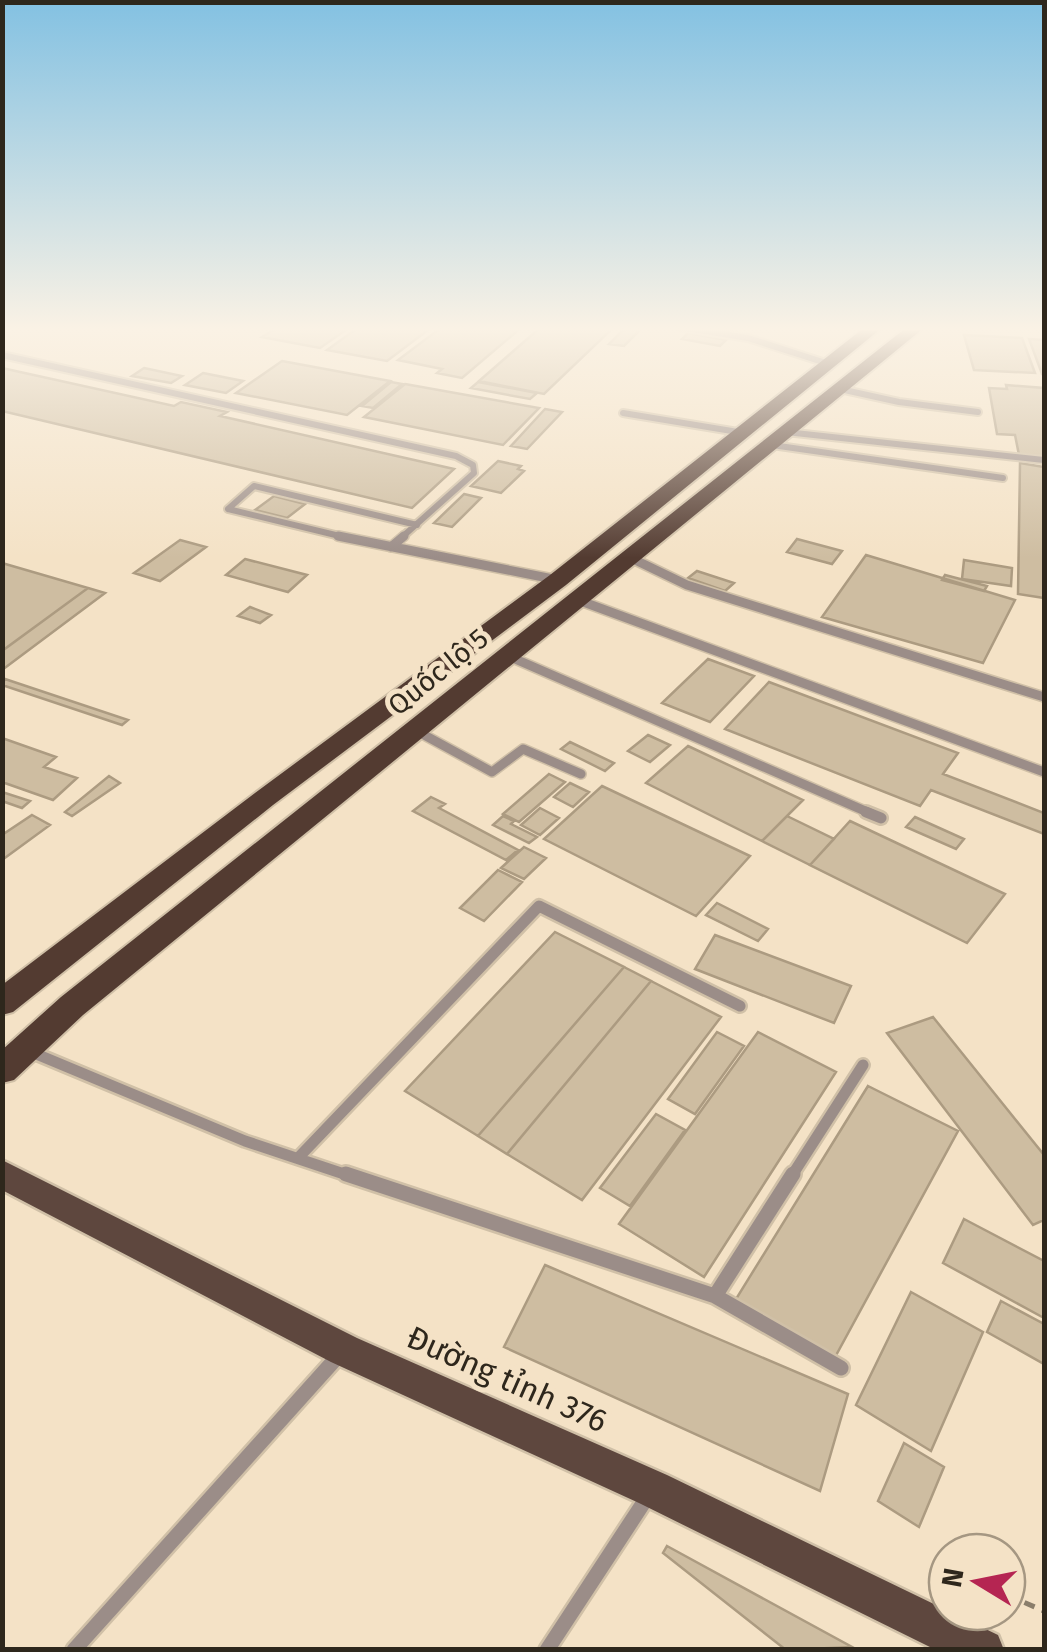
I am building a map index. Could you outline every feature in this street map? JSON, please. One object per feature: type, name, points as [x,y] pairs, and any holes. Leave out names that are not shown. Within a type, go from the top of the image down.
[{"type":"highway","name":"Quốc lộ 5","points":[[2,1003],[558,580],[780,404]]},
{"type":"highway","name":"Quốc lộ 5","points":[[2,1070],[72,1006],[822,404]]},
{"type":"main road","name":"Đường tỉnh 376","points":[[2,1174],[344,1350],[653,1489],[983,1650]]},
{"type":"lane","points":[[223,404],[456,456],[473,466],[474,473],[391,546]]},
{"type":"lane","points":[[915,404],[978,412]]},
{"type":"lane","points":[[622,413],[745,433]]},
{"type":"lane","points":[[780,439],[1044,460]]},
{"type":"lane","points":[[780,439],[1003,478]]},
{"type":"lane","points":[[417,524],[254,486],[228,508],[558,580]]},
{"type":"lane","points":[[631,558],[688,585],[1044,697]]},
{"type":"lane","points":[[578,600],[1044,772]]},
{"type":"lane","points":[[506,655],[881,818]]},
{"type":"lane","points":[[414,729],[492,772],[523,749],[581,774]]},
{"type":"lane","points":[[298,1158],[539,906],[740,1006]]},
{"type":"lane","points":[[26,1050],[245,1141],[715,1296],[841,1368]]},
{"type":"lane","points":[[715,1296],[863,1066]]},
{"type":"lane","points":[[74,1650],[344,1350]]},
{"type":"lane","points":[[547,1650],[653,1489]]},
{"type":"building","points":[[2,404],[191,404],[227,412],[220,416],[454,469],[412,508],[2,411]]},
{"type":"building","points":[[292,404],[361,404],[347,415]]},
{"type":"building","points":[[380,404],[517,404],[539,408],[503,445],[364,417]]},
{"type":"building","points":[[992,404],[1044,404],[1044,458],[1019,455],[1015,435],[997,434]]},
{"type":"building","points":[[545,409],[562,412],[527,449],[511,446]]},
{"type":"building","points":[[498,461],[521,466],[518,469],[524,471],[501,493],[471,486]]},
{"type":"building","points":[[1020,463],[1044,467],[1044,598],[1018,594]]},
{"type":"building","points":[[464,494],[481,498],[452,527],[434,523]]},
{"type":"building","points":[[274,496],[305,504],[287,518],[255,510]]},
{"type":"building","points":[[797,539],[842,551],[832,564],[787,552]]},
{"type":"building","points":[[180,540],[206,547],[160,581],[134,573]]},
{"type":"building","points":[[866,555],[1015,600],[983,663],[822,617]]},
{"type":"building","points":[[245,559],[307,575],[288,592],[226,575]]},
{"type":"building","points":[[964,560],[1012,568],[1011,586],[962,579]]},
{"type":"building","points":[[2,563],[88,588],[2,651]]},
{"type":"building","points":[[697,571],[734,583],[725,591],[688,578]]},
{"type":"building","points":[[945,575],[987,586],[984,591],[942,580]]},
{"type":"building","points":[[88,588],[105,593],[2,670],[2,651]]},
{"type":"building","points":[[250,607],[271,615],[260,623],[238,616]]},
{"type":"building","points":[[708,659],[754,676],[710,722],[662,703]]},
{"type":"building","points":[[5,679],[128,720],[122,725],[2,685]]},
{"type":"building","points":[[769,682],[958,753],[943,774],[1044,813],[1044,834],[931,790],[920,806],[725,729]]},
{"type":"building","points":[[648,735],[670,745],[650,762],[628,751]]},
{"type":"building","points":[[2,738],[56,757],[44,767],[77,778],[53,800],[2,782]]},
{"type":"building","points":[[570,742],[614,763],[605,771],[561,749]]},
{"type":"building","points":[[688,746],[803,800],[762,841],[646,783]]},
{"type":"building","points":[[549,774],[565,782],[519,822],[503,814]]},
{"type":"building","points":[[109,776],[120,783],[72,816],[65,812]]},
{"type":"building","points":[[570,783],[589,792],[573,807],[554,797]]},
{"type":"building","points":[[602,786],[750,856],[696,916],[544,839]]},
{"type":"building","points":[[2,792],[30,801],[22,808],[2,801]]},
{"type":"building","points":[[431,797],[445,804],[439,808],[518,850],[506,860],[413,811]]},
{"type":"building","points":[[540,808],[559,818],[540,835],[521,825]]},
{"type":"building","points":[[32,815],[50,825],[2,860],[2,835]]},
{"type":"building","points":[[503,816],[537,837],[529,843],[493,825]]},
{"type":"building","points":[[787,816],[834,839],[810,865],[762,841]]},
{"type":"building","points":[[915,817],[964,839],[956,849],[906,827]]},
{"type":"building","points":[[850,821],[1005,894],[967,943],[810,865]]},
{"type":"building","points":[[524,847],[546,858],[524,879],[501,868]]},
{"type":"building","points":[[498,870],[522,882],[484,921],[460,908]]},
{"type":"building","points":[[717,903],[768,929],[758,941],[706,915]]},
{"type":"building","points":[[555,932],[624,967],[478,1136],[405,1091]]},
{"type":"building","points":[[715,935],[851,986],[834,1023],[695,969]]},
{"type":"building","points":[[624,967],[651,981],[507,1154],[478,1136]]},
{"type":"building","points":[[651,981],[721,1017],[582,1200],[507,1154]]},
{"type":"building","points":[[933,1017],[1044,1155],[1044,1220],[1033,1225],[887,1033]]},
{"type":"building","points":[[717,1032],[744,1046],[695,1114],[668,1099]]},
{"type":"building","points":[[758,1032],[836,1072],[704,1277],[619,1224]]},
{"type":"building","points":[[868,1086],[958,1131],[834,1359],[736,1299]]},
{"type":"building","points":[[656,1114],[685,1130],[630,1206],[600,1188]]},
{"type":"building","points":[[964,1219],[1044,1261],[1044,1318],[943,1263]]},
{"type":"building","points":[[545,1265],[848,1394],[820,1491],[504,1347]]},
{"type":"building","points":[[911,1292],[983,1332],[931,1451],[856,1405]]},
{"type":"building","points":[[1001,1301],[1044,1324],[1044,1364],[987,1332]]},
{"type":"building","points":[[904,1443],[944,1467],[919,1527],[878,1501]]},
{"type":"building","points":[[667,1546],[852,1647],[786,1650],[663,1553]]}]
